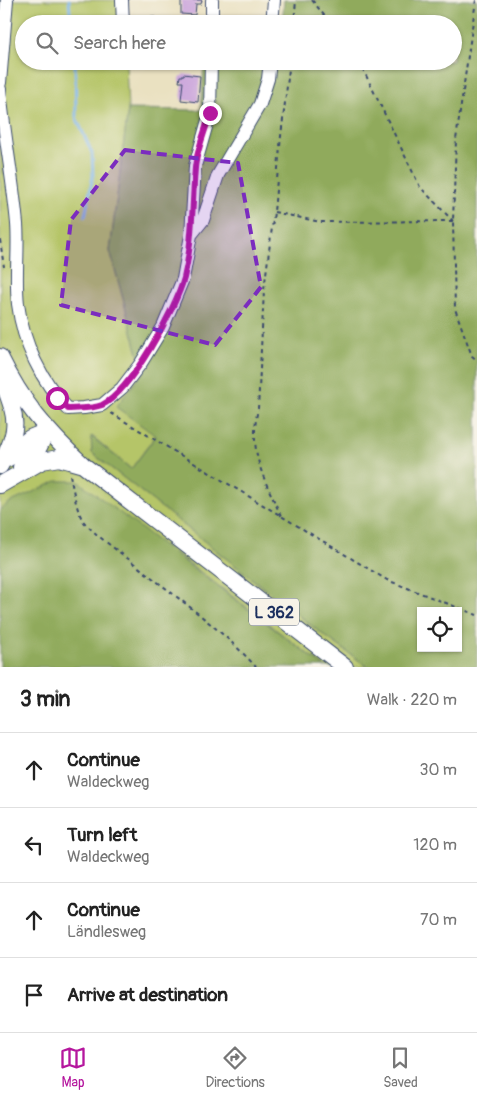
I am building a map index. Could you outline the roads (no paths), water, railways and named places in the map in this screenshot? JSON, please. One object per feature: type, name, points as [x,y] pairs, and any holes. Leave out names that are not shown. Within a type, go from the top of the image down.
[{"type":"main road","name":"L 362","points":[[0,357],[13,384],[48,431],[83,465],[345,667]]},
{"type":"main road","points":[[0,374],[10,402],[15,426],[2,474]]},
{"type":"main road","points":[[2,474],[30,438],[48,431]]},
{"type":"main road","points":[[2,474],[42,461],[59,458],[83,465]]},
{"type":"street","points":[[0,83],[7,0]]},
{"type":"street","points":[[122,0],[123,15]]},
{"type":"street","points":[[212,0],[212,15]]},
{"type":"street","points":[[273,15],[274,0]]},
{"type":"street","points":[[0,89],[17,225],[18,304],[28,344],[41,375],[57,398],[68,409],[84,408],[102,405],[122,388],[141,363],[163,327],[184,279],[192,235],[195,166],[210,113],[211,70]]},
{"type":"street","points":[[192,235],[203,220],[218,175],[260,104],[269,70]]},
{"type":"waterway","points":[[69,0],[70,15]]},
{"type":"waterway","points":[[75,70],[76,117],[92,153],[93,176],[85,216]]}]
